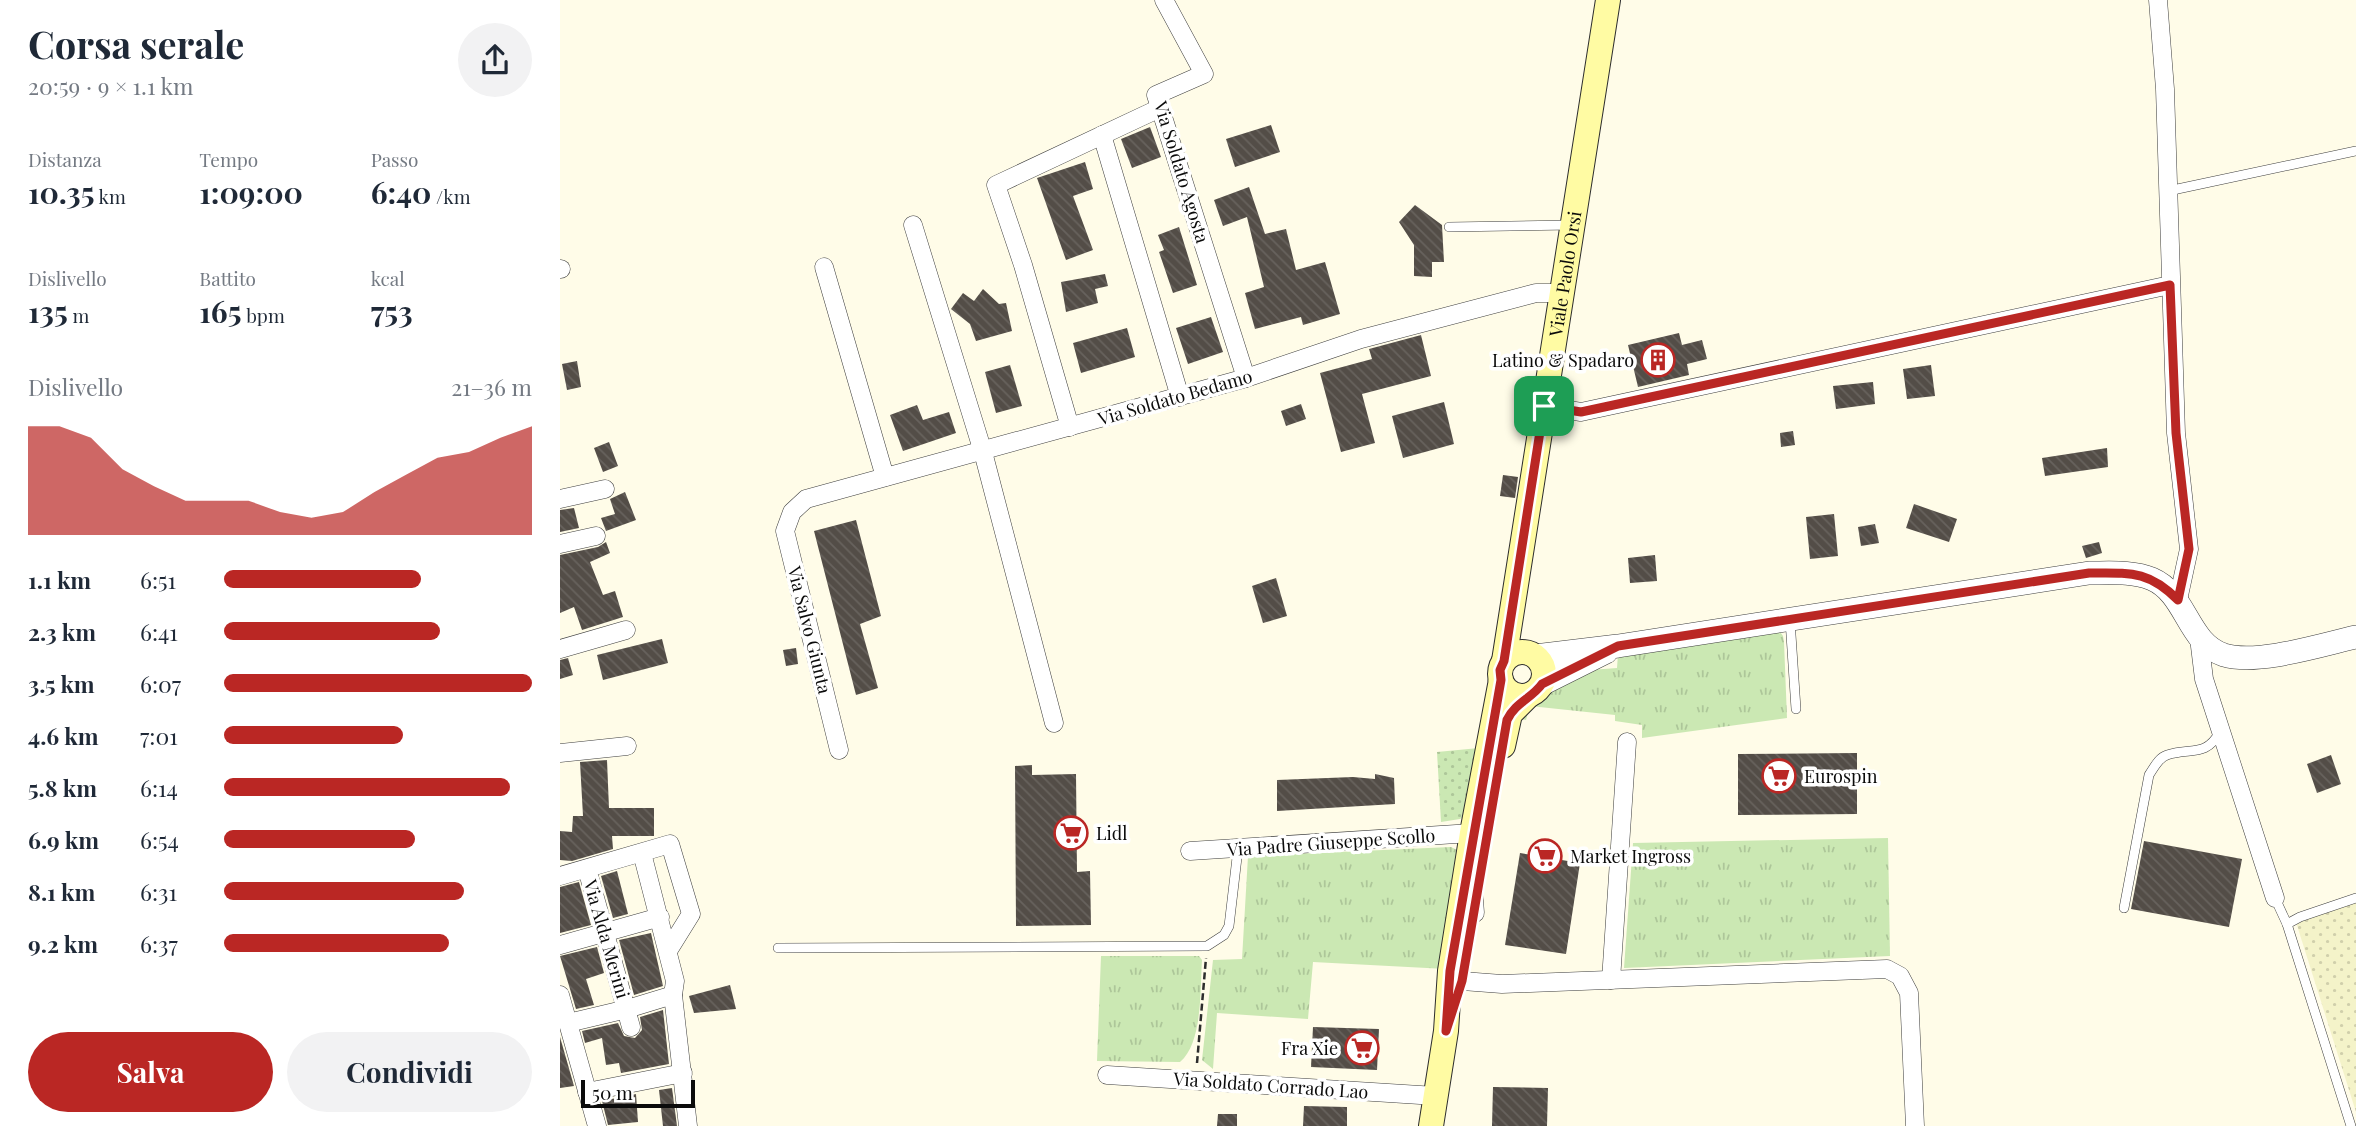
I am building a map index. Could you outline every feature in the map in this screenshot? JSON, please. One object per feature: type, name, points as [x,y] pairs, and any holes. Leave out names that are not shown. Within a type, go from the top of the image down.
[{"type":"main road","name":"Viale Paolo Orsi","points":[[1515,588],[1608,0]]},
{"type":"main road","points":[[1455,980],[1475,913],[1510,714],[1535,690],[1544,669],[1524,643],[1519,628],[1515,588]]},
{"type":"main road","points":[[1431,1126],[1455,980],[1472,833],[1515,588]]},
{"type":"main road","points":[[1502,670],[1517,653],[1533,655]]},
{"type":"main road","points":[[1502,670],[1511,693],[1535,690]]},
{"type":"street","name":"Via Soldato Agosta","points":[[1164,0],[1204,74],[1156,95],[1246,378]]},
{"type":"street","points":[[2158,0],[2176,433],[2189,549],[2178,600]]},
{"type":"street","points":[[1070,427],[1023,265],[996,185],[1160,108]]},
{"type":"street","points":[[1102,135],[1180,397]]},
{"type":"street","points":[[913,225],[983,452],[1054,723]]},
{"type":"street","points":[[824,267],[885,477]]},
{"type":"street","points":[[1544,406],[1581,412],[2170,285]]},
{"type":"street","name":"Via Soldato Bedamo","points":[[792,512],[806,499],[1246,378],[1361,339],[1536,293],[1563,293]]},
{"type":"street","points":[[560,499],[605,489]]},
{"type":"street","name":"Via Salvo Giunta","points":[[792,512],[785,531],[839,750]]},
{"type":"street","points":[[560,544],[596,536]]},
{"type":"street","points":[[1533,655],[1618,646],[2089,573],[2139,575],[2154,580],[2178,600],[2199,638],[2211,649],[2219,652],[2246,657],[2265,656],[2356,637]]},
{"type":"street","points":[[560,649],[626,630]]},
{"type":"street","points":[[2199,638],[2204,679],[2275,898]]},
{"type":"street","points":[[1535,690],[1618,646]]},
{"type":"street","points":[[1475,913],[1473,887],[1480,848],[1479,840],[1472,833],[1481,824],[1491,772],[1504,742]]},
{"type":"street","points":[[1611,980],[1627,742]]},
{"type":"street","points":[[560,753],[627,746]]},
{"type":"street","name":"Via Padre Giuseppe Scollo","points":[[1190,851],[1472,833]]},
{"type":"street","points":[[560,876],[670,844],[691,914],[668,951]]},
{"type":"street","points":[[642,853],[675,981],[673,995],[688,1126]]},
{"type":"street","name":"Via Alda Merini","points":[[587,869],[631,1027]]},
{"type":"street","points":[[560,945],[660,917]]},
{"type":"street","points":[[1455,980],[1502,985],[1887,969],[1900,976],[1909,993],[1915,1126]]},
{"type":"street","points":[[560,995],[597,1126]]},
{"type":"street","points":[[565,1020],[627,1009],[673,995]]},
{"type":"street","points":[[587,1092],[683,1073]]},
{"type":"street","name":"Via Soldato Corrado Lao","points":[[1107,1075],[1436,1096]]},
{"type":"lane","points":[[2168,191],[2356,150]]},
{"type":"lane","points":[[1449,227],[1573,225]]},
{"type":"lane","points":[[1790,619],[1796,709]]},
{"type":"lane","points":[[2124,908],[2149,775],[2157,762],[2166,755],[2198,751],[2213,744],[2220,730]]},
{"type":"lane","points":[[778,948],[1207,946],[1224,935],[1229,926],[1238,849]]},
{"type":"lane","points":[[2275,898],[2287,924],[2351,1126]]},
{"type":"lane","points":[[2287,924],[2356,898]]},
{"type":"path","points":[[1195,1081],[1207,946]]},
{"type":"green space","points":[[1778,629],[1784,642],[1787,718],[1642,738],[1642,725],[1615,721],[1615,715],[1530,706],[1526,720],[1515,718],[1544,692],[1590,670],[1617,668],[1618,654]]},
{"type":"green space","points":[[1479,748],[1468,814],[1460,819],[1441,822],[1437,752]]},
{"type":"green space","points":[[1888,838],[1890,956],[1624,968],[1633,843]]},
{"type":"green space","points":[[1451,847],[1457,850],[1446,969],[1313,962],[1308,1019],[1217,1013],[1213,1069],[1202,1060],[1213,960],[1242,959],[1248,856]]},
{"type":"green space","points":[[2356,898],[2356,1112],[2294,916]]},
{"type":"green space","points":[[1101,956],[1199,956],[1202,960],[1197,1029],[1193,1042],[1180,1062],[1097,1061]]},
{"type":"building","points":[[1271,125],[1280,152],[1235,167],[1226,139]]},
{"type":"building","points":[[1150,127],[1161,157],[1132,168],[1121,139]]},
{"type":"building","points":[[1085,162],[1093,189],[1073,196],[1093,250],[1066,260],[1037,178]]},
{"type":"building","points":[[1249,187],[1265,234],[1286,229],[1296,270],[1325,262],[1340,314],[1303,325],[1301,317],[1255,329],[1245,293],[1264,287],[1247,217],[1223,226],[1214,200]]},
{"type":"building","points":[[1415,205],[1442,225],[1444,262],[1432,262],[1432,277],[1414,276],[1414,245],[1399,222]]},
{"type":"building","points":[[1179,227],[1197,285],[1173,293],[1159,252],[1164,250],[1158,235]]},
{"type":"building","points":[[1105,274],[1108,286],[1095,289],[1098,303],[1066,312],[1061,282]]},
{"type":"building","points":[[983,289],[999,304],[1006,303],[1012,331],[976,341],[970,324],[951,309],[963,293],[974,301]]},
{"type":"building","points":[[1211,317],[1223,352],[1188,364],[1176,328]]},
{"type":"building","points":[[1127,328],[1135,357],[1081,373],[1073,343]]},
{"type":"building","name":"Latino & Spadaro","points":[[1679,333],[1682,345],[1702,340],[1707,359],[1687,364],[1689,375],[1638,387],[1628,345]]},
{"type":"building","points":[[1421,335],[1431,376],[1362,394],[1375,443],[1341,452],[1320,373],[1372,359],[1369,349]]},
{"type":"building","points":[[577,361],[581,387],[567,390],[562,364]]},
{"type":"building","points":[[1010,365],[1022,406],[996,413],[985,372]]},
{"type":"building","points":[[1931,365],[1935,396],[1907,399],[1903,369]]},
{"type":"building","points":[[1873,382],[1875,404],[1836,409],[1833,386]]},
{"type":"building","points":[[1444,402],[1454,444],[1403,458],[1392,416]]},
{"type":"building","points":[[1301,404],[1306,419],[1286,426],[1281,411]]},
{"type":"building","points":[[917,405],[923,420],[949,412],[956,433],[903,451],[890,415]]},
{"type":"building","points":[[1793,431],[1795,445],[1781,447],[1780,433]]},
{"type":"building","points":[[609,442],[618,466],[603,472],[594,448]]},
{"type":"building","points":[[2107,448],[2108,467],[2045,476],[2042,458]]},
{"type":"building","points":[[1503,475],[1518,477],[1515,498],[1500,496]]},
{"type":"building","points":[[625,492],[636,520],[606,531],[601,518],[615,514],[610,499]]},
{"type":"building","points":[[1914,504],[1957,519],[1949,542],[1906,528]]},
{"type":"building","points":[[574,508],[579,528],[560,532],[560,510]]},
{"type":"building","points":[[1834,514],[1838,556],[1810,559],[1806,517]]},
{"type":"building","points":[[856,520],[881,616],[860,624],[878,688],[856,695],[814,531]]},
{"type":"building","points":[[1875,524],[1879,543],[1861,546],[1858,527]]},
{"type":"building","points":[[606,542],[610,553],[590,562],[603,595],[615,591],[623,617],[582,630],[574,607],[560,613],[560,555],[598,547]]},
{"type":"building","points":[[2099,542],[2102,553],[2086,558],[2082,546]]},
{"type":"building","points":[[1655,555],[1657,581],[1630,583],[1628,558]]},
{"type":"building","points":[[1276,578],[1287,616],[1263,623],[1252,586]]},
{"type":"building","points":[[662,639],[668,663],[603,680],[597,655]]},
{"type":"building","points":[[796,648],[798,664],[786,666],[783,650]]},
{"type":"building","points":[[568,658],[573,675],[560,679],[560,660]]},
{"type":"building","points":[[1857,753],[1857,814],[1738,815],[1738,754]]},
{"type":"building","points":[[2331,755],[2341,784],[2317,793],[2307,764]]},
{"type":"building","points":[[607,760],[609,808],[654,808],[654,836],[612,836],[613,849],[572,861],[560,860],[560,831],[572,832],[573,816],[583,816],[580,762]]},
{"type":"building","points":[[1032,765],[1032,775],[1076,774],[1077,872],[1090,871],[1091,925],[1016,926],[1015,766]]},
{"type":"building","points":[[1375,774],[1394,778],[1395,804],[1277,811],[1277,780],[1353,777],[1375,779]]},
{"type":"building","points":[[2144,841],[2242,859],[2229,927],[2131,909]]},
{"type":"building","points":[[1520,853],[1580,863],[1566,954],[1505,945]]},
{"type":"building","points":[[617,871],[628,914],[613,918],[601,876]]},
{"type":"building","points":[[579,882],[591,925],[560,933],[560,887]]},
{"type":"building","points":[[651,933],[663,986],[634,995],[619,940]]},
{"type":"building","points":[[597,947],[604,973],[586,979],[594,1005],[576,1009],[560,956]]},
{"type":"building","points":[[730,985],[736,1009],[694,1013],[689,996]]},
{"type":"building","points":[[663,1010],[669,1064],[621,1073],[619,1063],[606,1065],[602,1038],[585,1043],[582,1031],[618,1023],[624,1036],[635,1038],[642,1030],[640,1017]]},
{"type":"building","points":[[1313,1027],[1379,1029],[1377,1070],[1311,1067]]},
{"type":"building","points":[[560,1037],[574,1086],[560,1088]]},
{"type":"building","points":[[1493,1087],[1548,1088],[1547,1126],[1492,1126]]},
{"type":"building","points":[[672,1088],[677,1126],[663,1126],[659,1090]]},
{"type":"building","points":[[636,1094],[638,1122],[608,1125],[602,1101]]},
{"type":"building","points":[[1304,1106],[1347,1107],[1347,1126],[1303,1126]]},
{"type":"building","points":[[1218,1114],[1237,1114],[1237,1126],[1217,1126]]},
{"type":"place","name":"Latino & Spadaro","points":[[1658,360]]},
{"type":"place","name":"Eurospin","points":[[1779,776]]},
{"type":"place","name":"Lidl","points":[[1071,833]]},
{"type":"place","name":"Market Ingross","points":[[1545,856]]},
{"type":"place","name":"Fra Xie","points":[[1362,1048]]},
{"type":"route","points":[[2170,285],[2176,433],[2189,549],[2178,600],[2165,587],[2139,575],[2089,573],[1618,646],[1542,684],[1536,692],[1517,705],[1507,720],[1462,981],[1446,1031],[1450,971],[1472,833],[1501,680],[1500,670],[1504,661],[1544,406],[1581,412],[2170,285]]}]
